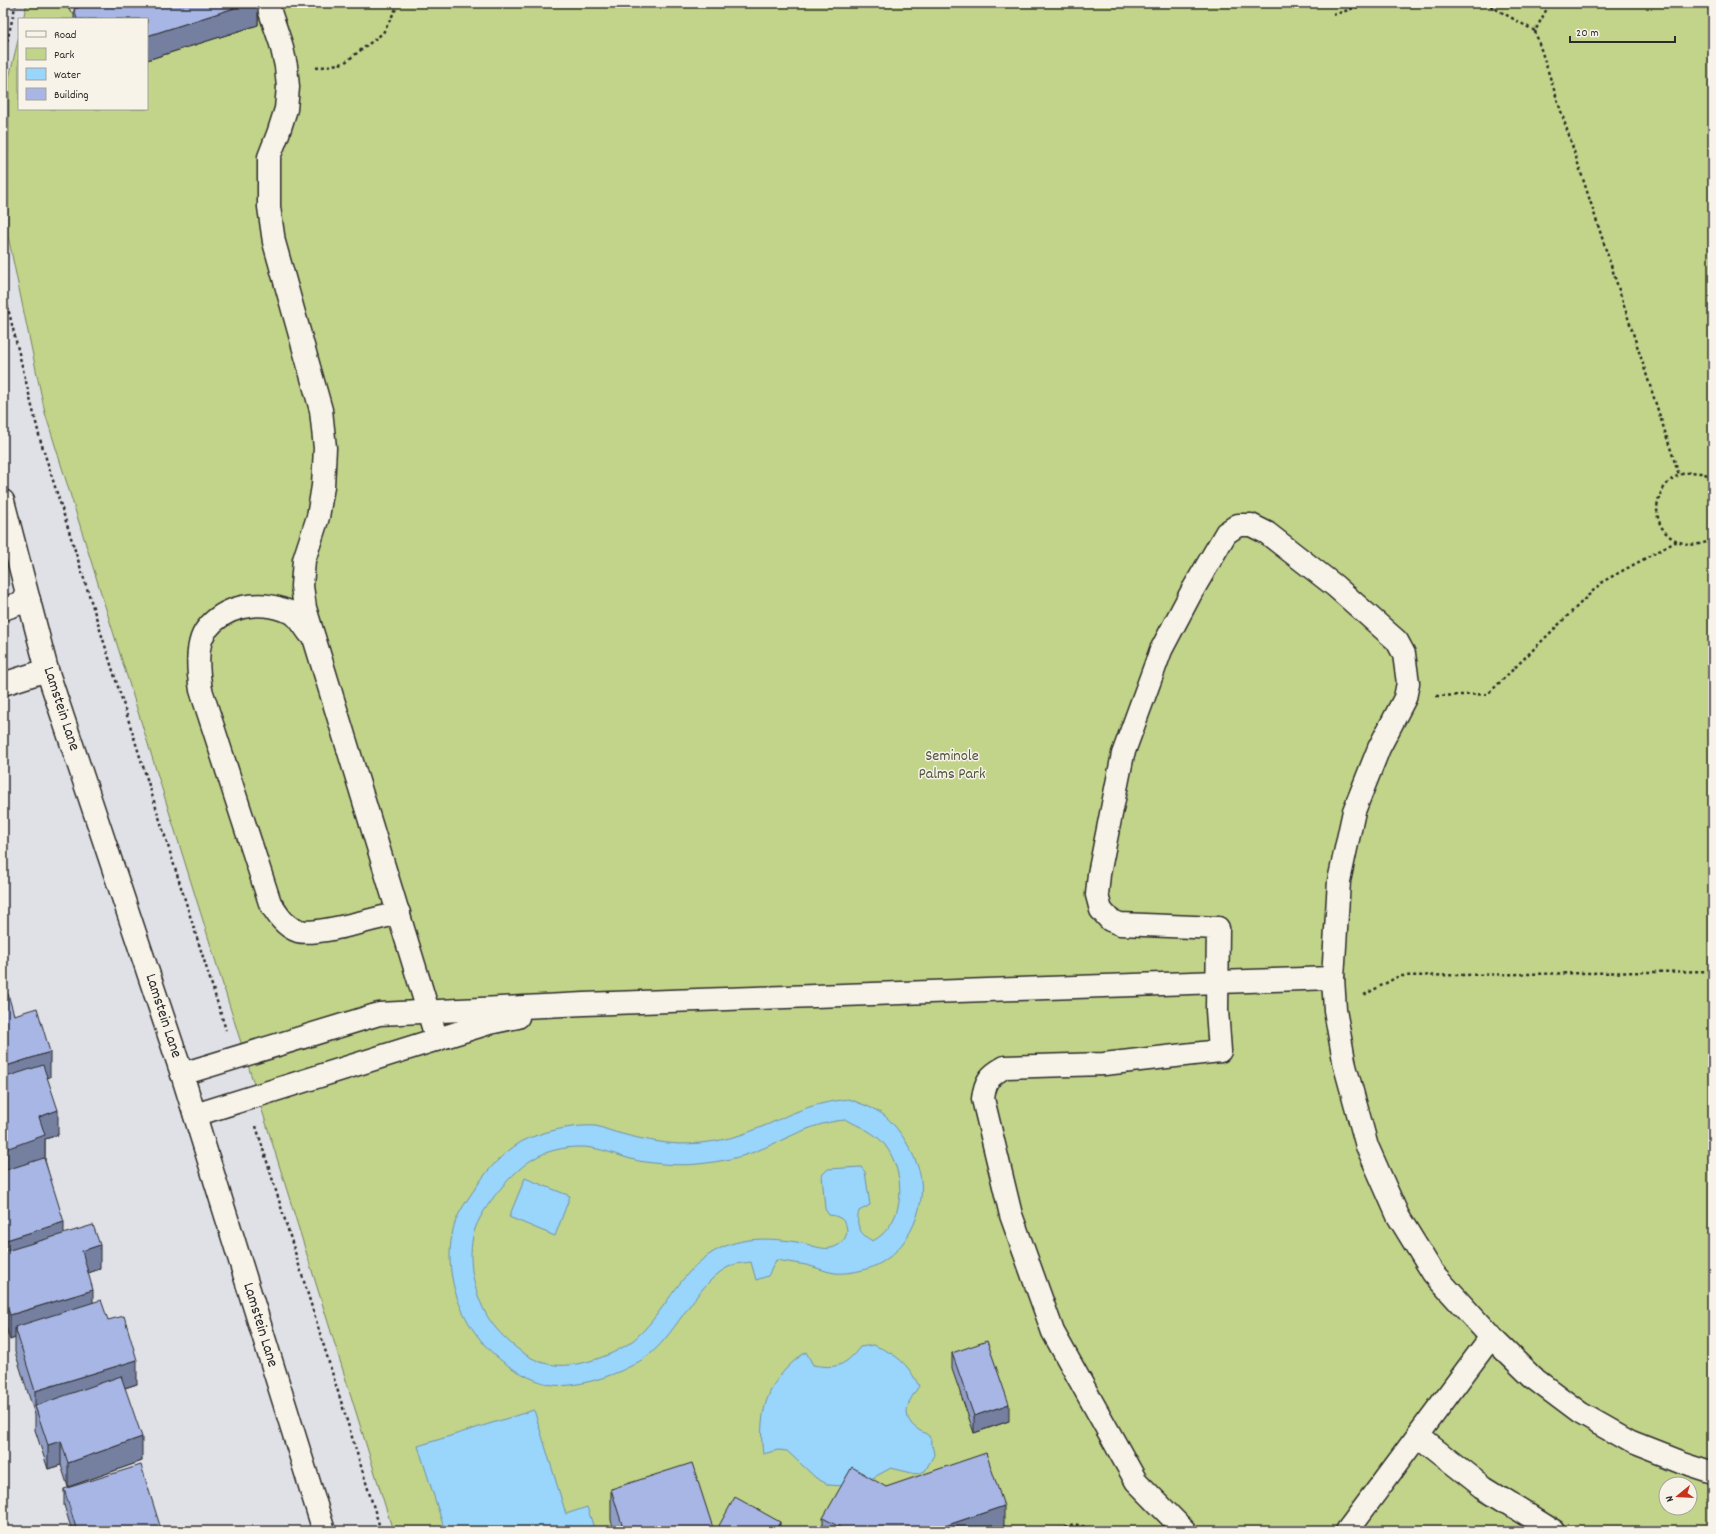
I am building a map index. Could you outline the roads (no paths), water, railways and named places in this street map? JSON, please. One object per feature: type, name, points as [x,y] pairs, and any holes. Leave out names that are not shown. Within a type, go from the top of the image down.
[{"type":"street","points":[[267,3],[281,44],[287,74],[288,88],[286,109],[269,157],[269,207],[274,242],[321,410],[325,448],[323,486],[318,517],[304,560],[302,586],[305,608],[438,1040]]},
{"type":"street","name":"Lamstein Lane","points":[[3,501],[47,670],[182,1074],[324,1531]]},
{"type":"street","points":[[1185,1531],[1136,1481],[1053,1332],[1010,1215],[983,1099],[984,1087],[993,1074],[1005,1067],[1104,1064],[1220,1051],[1217,982],[1218,928],[1120,924],[1110,920],[1101,910],[1097,895],[1100,867],[1124,754],[1161,650],[1191,593],[1226,533],[1238,525],[1251,525],[1267,533],[1335,586],[1397,641],[1404,654],[1408,683],[1405,698],[1379,748],[1354,812],[1339,881],[1333,978],[1335,1010],[1345,1066],[1367,1146],[1398,1216],[1433,1273],[1491,1337],[1532,1377],[1580,1413],[1631,1442],[1682,1462],[1713,1472]]},
{"type":"street","points":[[3,609],[29,600]]},
{"type":"street","points":[[314,638],[294,614],[270,605],[251,605],[225,613],[206,630],[199,650],[198,668],[201,690],[270,903],[281,920],[297,930],[314,932],[399,913]]},
{"type":"street","points":[[3,684],[47,670]]},
{"type":"street","points":[[182,1074],[379,1014],[584,1004],[1333,978]]},
{"type":"street","points":[[195,1115],[489,1023],[584,1004]]},
{"type":"street","points":[[1347,1531],[1491,1337]]},
{"type":"street","points":[[1418,1436],[1483,1487],[1554,1531]]},
{"type":"water","points":[[849,1099],[872,1108],[891,1121],[913,1155],[919,1170],[921,1201],[917,1216],[902,1245],[891,1256],[878,1265],[860,1271],[838,1273],[828,1272],[806,1265],[776,1260],[768,1276],[756,1280],[751,1262],[733,1265],[721,1271],[710,1281],[699,1293],[660,1345],[642,1360],[623,1370],[602,1378],[571,1385],[563,1386],[549,1384],[528,1377],[515,1370],[498,1358],[471,1327],[461,1308],[454,1288],[450,1247],[454,1226],[458,1216],[476,1187],[496,1162],[514,1146],[537,1135],[578,1126],[596,1126],[629,1136],[665,1143],[680,1144],[710,1142],[750,1132],[807,1108]],"holes":[[[846,1120],[862,1127],[881,1141],[892,1156],[897,1169],[900,1196],[897,1210],[892,1222],[884,1233],[873,1241],[862,1233],[858,1225],[859,1211],[870,1205],[865,1172],[861,1167],[828,1169],[822,1175],[825,1209],[829,1215],[837,1216],[846,1225],[846,1236],[843,1241],[831,1248],[824,1248],[792,1241],[761,1239],[741,1241],[721,1248],[696,1265],[638,1336],[630,1343],[608,1355],[583,1363],[570,1365],[548,1364],[539,1361],[521,1351],[503,1336],[485,1312],[477,1293],[472,1273],[471,1253],[474,1232],[478,1222],[499,1190],[527,1163],[539,1156],[550,1151],[573,1147],[586,1147],[639,1161],[683,1165],[698,1164],[721,1161],[744,1155],[812,1127],[834,1121]]]},
{"type":"water","points":[[525,1178],[570,1196],[555,1236],[509,1217]]},
{"type":"water","points":[[873,1345],[889,1352],[906,1365],[919,1386],[912,1396],[907,1412],[911,1423],[917,1429],[929,1436],[931,1440],[934,1455],[925,1471],[916,1474],[891,1468],[865,1482],[843,1486],[829,1485],[816,1478],[787,1451],[778,1450],[763,1454],[762,1423],[768,1396],[783,1372],[793,1362],[806,1352],[813,1365],[828,1367],[840,1365],[850,1358],[860,1347]]},
{"type":"water","points":[[534,1410],[566,1514],[587,1507],[595,1531],[445,1531],[418,1446]]},
{"type":"park label","name":"Seminole Palms Park","points":[[952,765]]}]
